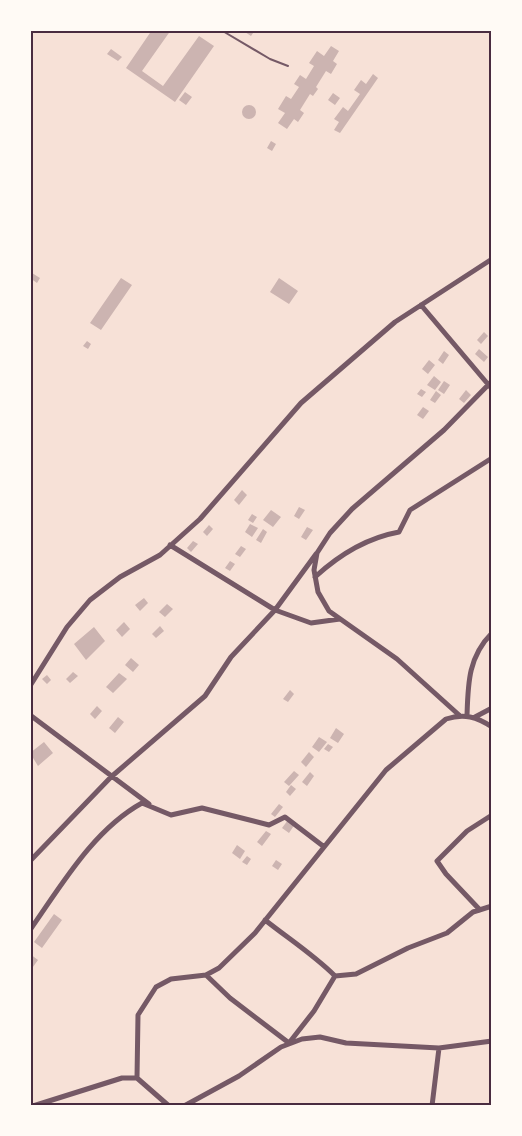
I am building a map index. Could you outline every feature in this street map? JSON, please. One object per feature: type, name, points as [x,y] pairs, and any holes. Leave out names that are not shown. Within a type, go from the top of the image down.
[{"type":"street","points":[[30,686],[67,627],[90,600],[170,545],[200,519],[301,403],[395,322],[492,259]]},
{"type":"street","points":[[30,861],[111,777],[205,696],[231,657],[275,610],[330,533],[352,509],[444,430],[491,385],[421,305]]},
{"type":"street","points":[[315,576],[331,562],[363,542],[399,532],[410,510],[492,458]]},
{"type":"street","points":[[170,545],[275,610],[311,623],[340,619]]},
{"type":"street","points":[[317,553],[315,576],[318,592],[329,611],[397,659],[459,715]]},
{"type":"street","points":[[467,716],[468,684],[478,648],[492,633]]},
{"type":"street","points":[[475,717],[492,708]]},
{"type":"street","points":[[30,715],[149,804],[171,814],[202,808],[269,825],[285,817],[322,846]]},
{"type":"street","points":[[136,1078],[138,1015],[156,987],[171,979],[206,975],[219,968],[265,920],[322,846],[386,770],[446,719],[459,715],[475,717],[492,727]]},
{"type":"street","points":[[30,930],[75,866],[101,836],[138,806],[149,804]]},
{"type":"street","points":[[480,910],[446,874],[437,861],[467,831],[492,815]]},
{"type":"street","points":[[335,976],[356,974],[408,948],[447,933],[473,912],[492,906]]},
{"type":"street","points":[[265,920],[296,945],[316,957],[335,976]]},
{"type":"street","points":[[206,975],[230,998],[289,1043],[320,1037],[346,1043],[439,1048],[492,1041]]},
{"type":"street","points":[[184,1106],[239,1076],[289,1043],[314,1011],[335,976]]},
{"type":"street","points":[[432,1106],[439,1048]]},
{"type":"street","points":[[33,1106],[122,1078],[136,1078],[169,1106]]},
{"type":"lane","points":[[221,30],[270,59],[288,66]]},
{"type":"building","points":[[152,30],[171,30],[142,71],[163,86],[199,36],[214,46],[175,102],[126,68]]},
{"type":"building","points":[[242,30],[255,30],[251,36]]},
{"type":"building","points":[[331,46],[339,51],[333,61],[337,64],[331,74],[326,71],[313,96],[310,94],[300,110],[304,113],[298,122],[294,119],[287,129],[278,123],[285,113],[278,109],[286,96],[291,99],[299,87],[294,84],[300,75],[306,79],[314,66],[309,63],[317,51],[324,56]]},
{"type":"building","points":[[111,49],[122,57],[118,61],[107,54]]},
{"type":"building","points":[[373,74],[378,78],[340,133],[334,130],[339,122],[334,119],[343,107],[348,111],[360,94],[354,90],[361,80],[366,84]]},
{"type":"building","points":[[185,92],[192,97],[186,105],[179,100]]},
{"type":"building","points":[[333,93],[340,98],[335,105],[328,100]]},
{"type":"building","points":[[246,105],[252,105],[256,112],[252,119],[246,119],[242,115],[242,109]]},
{"type":"building","points":[[271,141],[276,144],[272,151],[267,148]]},
{"type":"building","points":[[32,273],[40,278],[37,283],[30,278]]},
{"type":"building","points":[[121,278],[132,285],[101,330],[90,323]]},
{"type":"building","points":[[279,278],[298,291],[289,304],[270,292]]},
{"type":"building","points":[[484,332],[488,336],[481,344],[477,340]]},
{"type":"building","points":[[87,341],[91,344],[88,349],[83,346]]},
{"type":"building","points":[[479,349],[488,357],[484,362],[475,354]]},
{"type":"building","points":[[444,351],[449,355],[443,364],[438,360]]},
{"type":"building","points":[[429,360],[435,365],[428,374],[422,369]]},
{"type":"building","points":[[434,376],[441,382],[435,390],[427,385]]},
{"type":"building","points":[[444,381],[450,385],[444,394],[438,390]]},
{"type":"building","points":[[421,389],[426,392],[422,397],[417,394]]},
{"type":"building","points":[[466,390],[471,395],[464,403],[459,399]]},
{"type":"building","points":[[436,391],[441,395],[435,403],[430,400]]},
{"type":"building","points":[[423,407],[429,411],[423,419],[417,415]]},
{"type":"building","points":[[242,490],[247,495],[239,505],[234,500]]},
{"type":"building","points":[[299,507],[305,510],[299,519],[294,516]]},
{"type":"building","points":[[271,510],[281,517],[273,527],[263,520]]},
{"type":"building","points":[[252,514],[257,517],[253,523],[248,520]]},
{"type":"building","points":[[250,524],[258,528],[252,537],[245,532]]},
{"type":"building","points":[[209,525],[213,529],[207,536],[203,532]]},
{"type":"building","points":[[307,527],[313,530],[306,540],[301,537]]},
{"type":"building","points":[[263,529],[267,532],[261,543],[256,540]]},
{"type":"building","points":[[193,541],[198,544],[191,552],[187,548]]},
{"type":"building","points":[[241,546],[246,549],[240,557],[235,554]]},
{"type":"building","points":[[230,561],[235,564],[230,571],[225,568]]},
{"type":"building","points":[[144,598],[148,603],[140,611],[135,605]]},
{"type":"building","points":[[167,604],[173,609],[165,617],[159,612]]},
{"type":"building","points":[[124,622],[130,629],[122,637],[116,630]]},
{"type":"building","points":[[160,626],[164,631],[156,638],[152,634]]},
{"type":"building","points":[[94,627],[105,641],[86,660],[74,644]]},
{"type":"building","points":[[131,658],[139,665],[133,672],[125,665]]},
{"type":"building","points":[[73,672],[78,676],[70,683],[66,679]]},
{"type":"building","points":[[119,673],[127,679],[113,693],[106,687]]},
{"type":"building","points":[[47,675],[51,680],[47,684],[42,679]]},
{"type":"building","points":[[290,690],[294,694],[288,702],[283,699]]},
{"type":"building","points":[[97,706],[102,711],[95,719],[90,714]]},
{"type":"building","points":[[118,717],[124,722],[115,733],[109,728]]},
{"type":"building","points":[[336,728],[344,734],[338,743],[330,738]]},
{"type":"building","points":[[319,737],[327,742],[319,752],[312,747]]},
{"type":"building","points":[[44,742],[53,753],[38,766],[30,753]]},
{"type":"building","points":[[328,744],[333,747],[329,752],[324,749]]},
{"type":"building","points":[[309,752],[314,757],[306,767],[301,762]]},
{"type":"building","points":[[294,771],[299,775],[289,786],[284,782]]},
{"type":"building","points":[[310,772],[314,776],[307,786],[302,782]]},
{"type":"building","points":[[291,785],[296,789],[290,796],[286,792]]},
{"type":"building","points":[[279,804],[283,807],[275,817],[271,814]]},
{"type":"building","points":[[288,820],[295,824],[289,833],[282,828]]},
{"type":"building","points":[[266,831],[271,834],[262,846],[257,842]]},
{"type":"building","points":[[237,845],[245,851],[240,859],[232,853]]},
{"type":"building","points":[[247,856],[251,859],[247,865],[242,862]]},
{"type":"building","points":[[276,860],[282,864],[278,870],[272,866]]},
{"type":"building","points":[[54,914],[62,920],[42,948],[34,942]]},
{"type":"building","points":[[30,954],[38,960],[30,971]]}]
